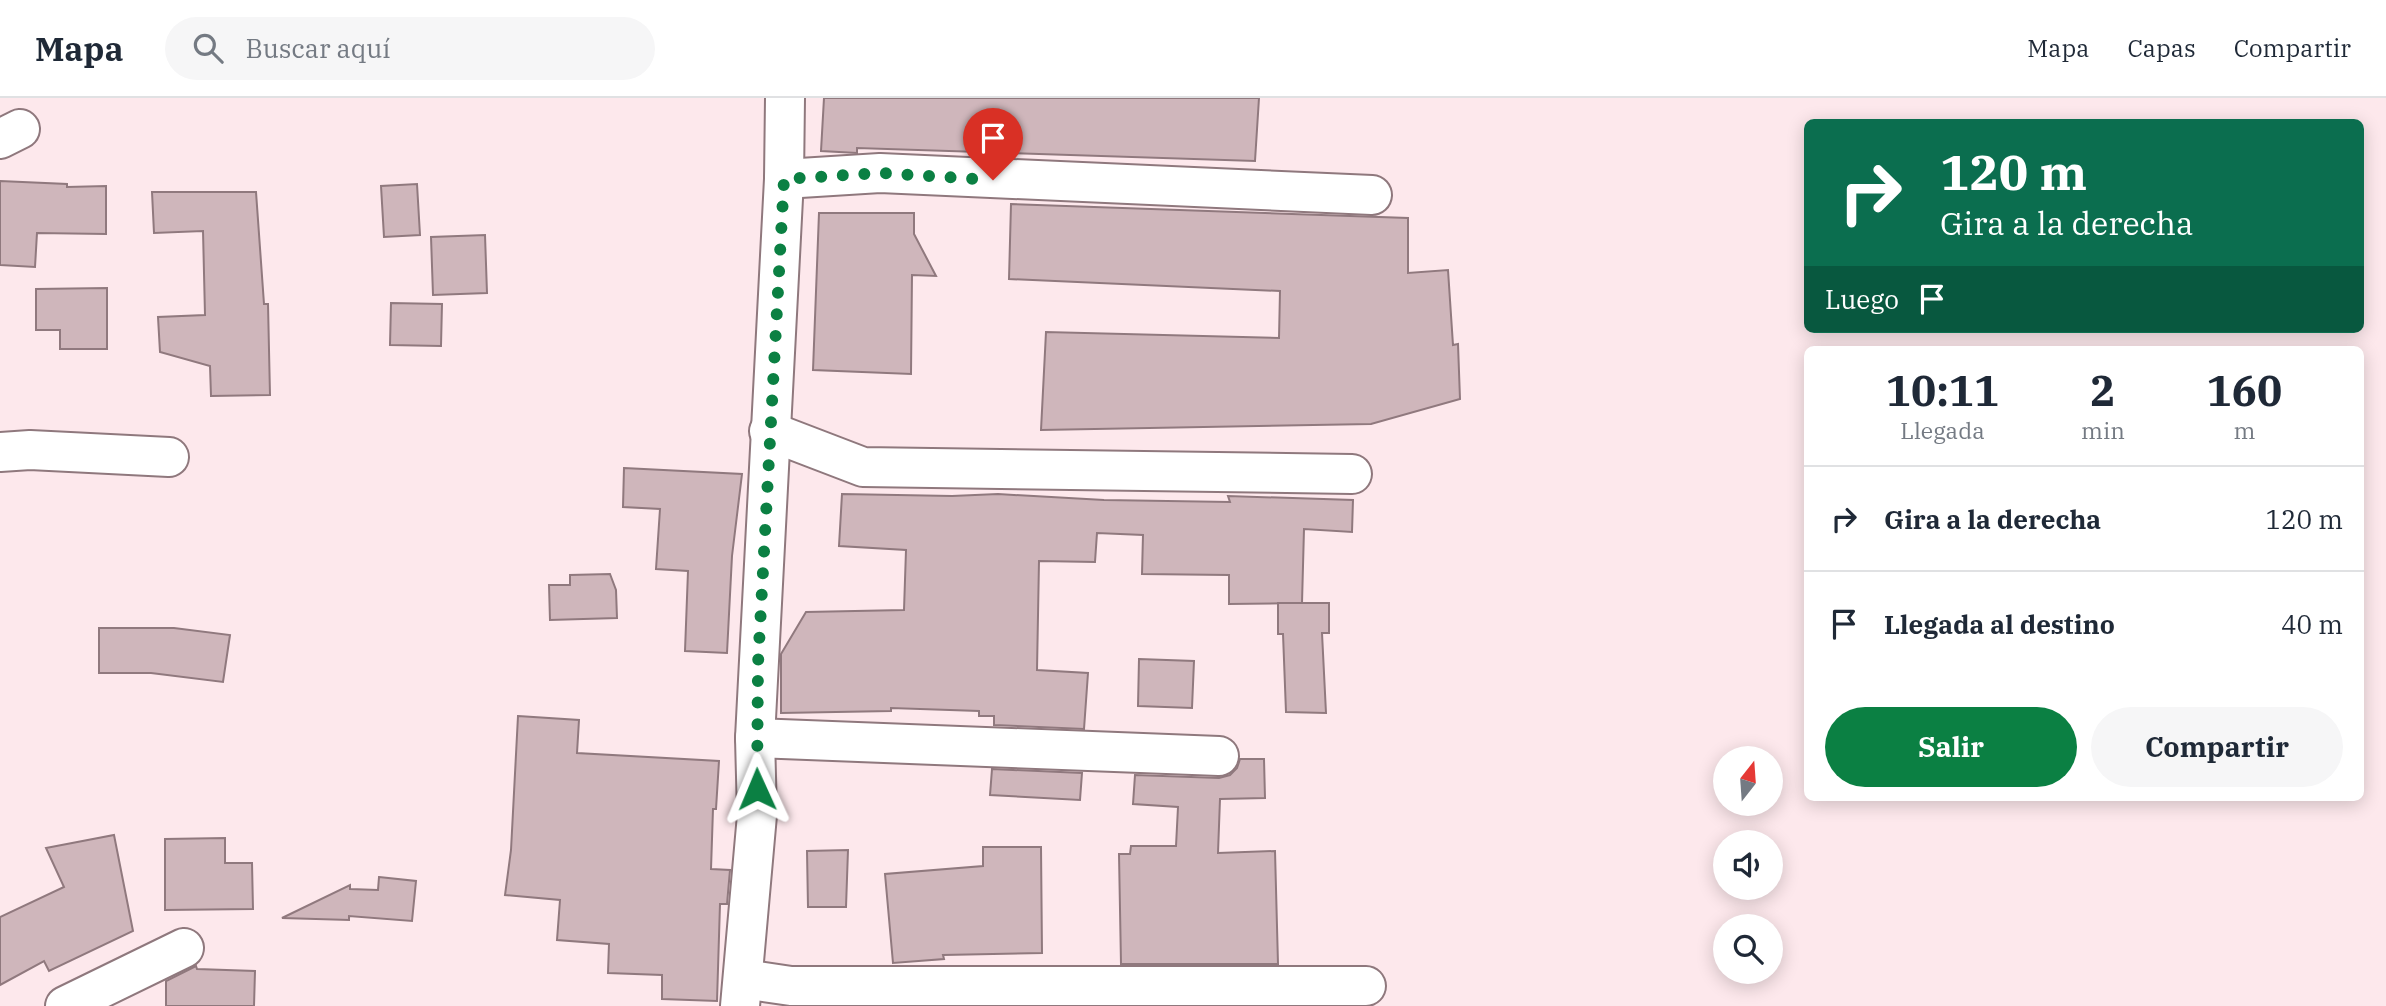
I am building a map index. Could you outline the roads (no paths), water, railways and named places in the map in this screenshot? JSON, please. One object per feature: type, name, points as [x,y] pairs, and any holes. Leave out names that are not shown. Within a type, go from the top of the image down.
[{"type":"street","points":[[785,98],[784,179],[755,738],[757,815],[742,992],[791,986],[1366,986]]},
{"type":"street","points":[[784,179],[880,173],[1372,195]]},
{"type":"street","points":[[769,431],[863,467],[1352,474]]},
{"type":"street","points":[[0,452],[30,450],[169,457]]},
{"type":"street","points":[[755,738],[1219,757]]},
{"type":"street","points":[[65,1006],[184,948]]}]
